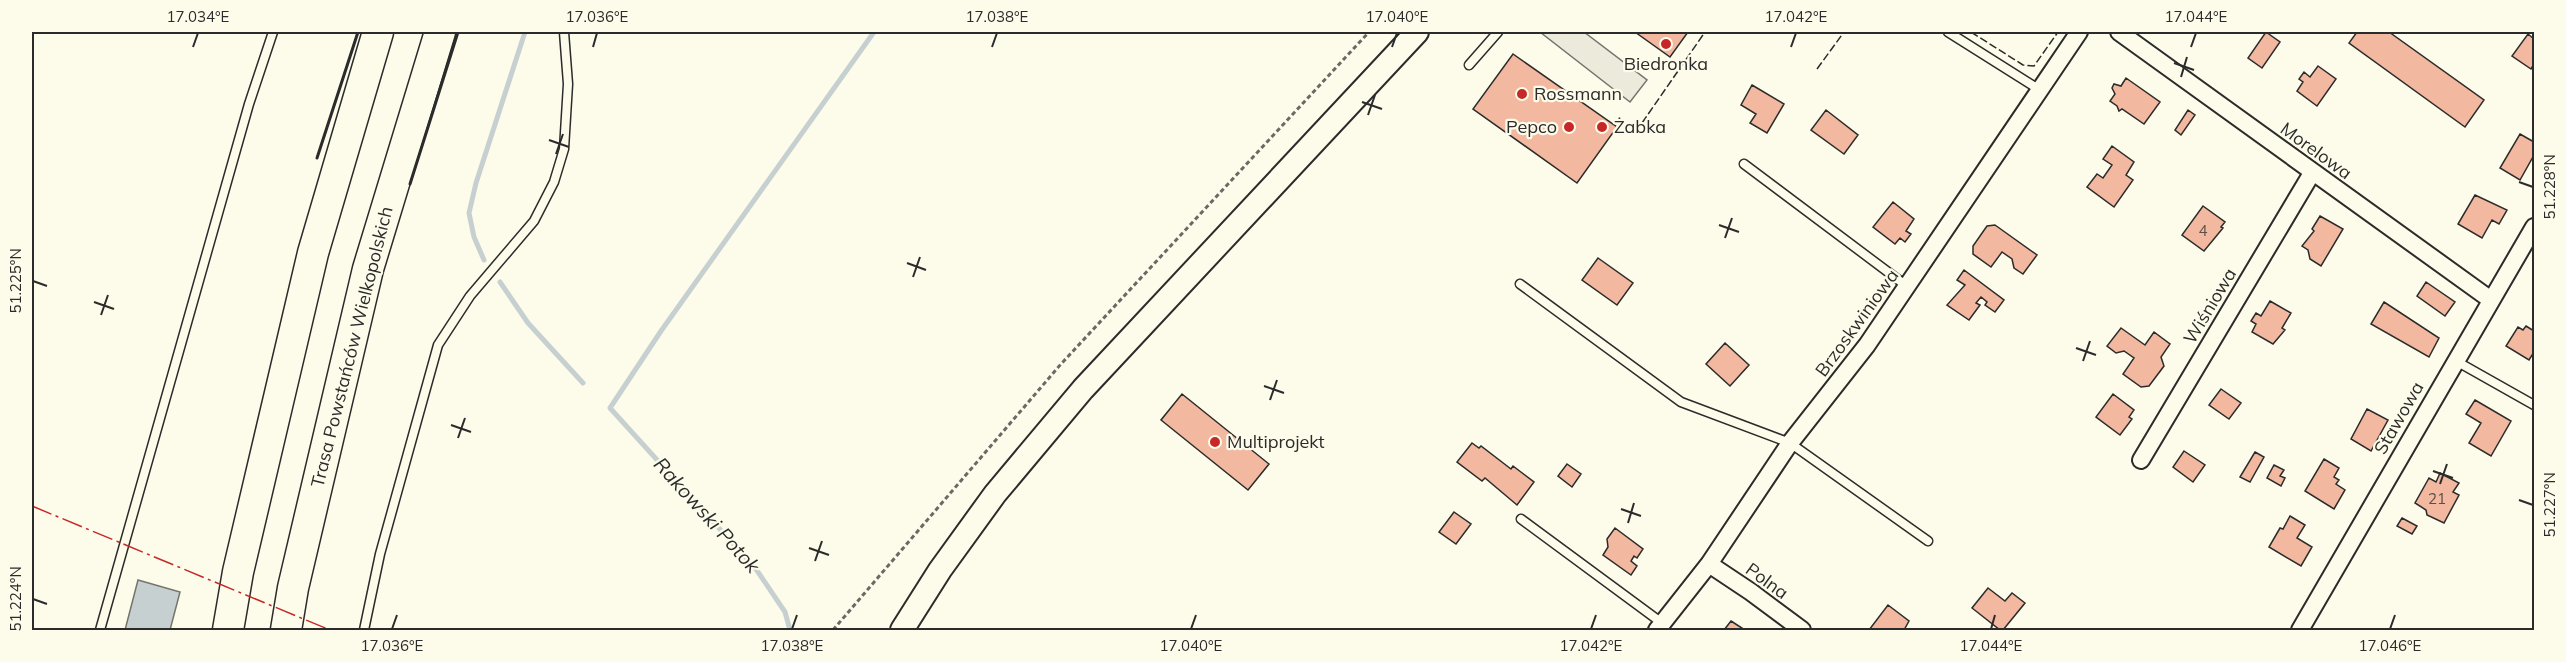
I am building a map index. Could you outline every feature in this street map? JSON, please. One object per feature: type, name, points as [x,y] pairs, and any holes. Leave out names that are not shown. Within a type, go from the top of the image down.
[{"type":"highway","points":[[228,630],[238,572],[313,253],[378,32]]},
{"type":"highway","name":"Trasa Powstańców Wielkopolskich","points":[[286,630],[293,588],[368,269],[440,32]]},
{"type":"main road","points":[[902,630],[940,570],[995,494],[1083,389],[1418,32]]},
{"type":"street","name":"Brzoskwiniowa","points":[[1660,627],[1709,564],[1790,443],[1867,345],[1908,287],[2079,32]]},
{"type":"street","name":"Morelowa","points":[[2119,32],[2491,300]]},
{"type":"street","name":"Wiśniowa","points":[[2141,460],[2312,173]]},
{"type":"street","name":"Stawowa","points":[[2300,630],[2535,227]]},
{"type":"street","name":"Polna","points":[[1709,564],[1802,630]]},
{"type":"lane","points":[[99,630],[249,104],[273,32]]},
{"type":"lane","points":[[364,630],[380,554],[438,345],[470,296],[534,221],[554,182],[564,149],[568,84],[564,32]]},
{"type":"lane","points":[[1469,65],[1498,32]]},
{"type":"lane","points":[[1948,32],[2040,90]]},
{"type":"lane","points":[[1744,164],[1908,287]]},
{"type":"lane","points":[[1520,284],[1681,402],[1790,443],[1928,541]]},
{"type":"lane","points":[[2455,361],[2535,405]]},
{"type":"lane","points":[[1521,519],[1660,627]]},
{"type":"path","points":[[832,630],[1061,364],[1370,32]]},
{"type":"shaded area","points":[[1540,32],[1584,32],[1647,80],[1630,102]]},
{"type":"shaded area","points":[[138,580],[180,592],[170,630],[125,630]]},
{"type":"building","name":"Biedronka","points":[[1635,32],[1688,32],[1670,57]]},
{"type":"building","points":[[2266,32],[2280,42],[2262,68],[2248,58]]},
{"type":"building","points":[[2357,32],[2389,32],[2484,100],[2465,127],[2349,43]]},
{"type":"building","points":[[2528,34],[2534,39],[2534,64],[2531,69],[2512,56]]},
{"type":"building","points":[[1513,54],[1617,127],[1577,183],[1473,109]]},
{"type":"building","points":[[2318,66],[2336,79],[2317,106],[2297,91],[2303,82],[2299,79],[2304,72],[2310,77]]},
{"type":"building","points":[[2126,78],[2160,102],[2144,124],[2122,109],[2119,111],[2117,106],[2110,101],[2115,94],[2112,88],[2114,84],[2121,86]]},
{"type":"building","points":[[1752,85],[1784,104],[1767,133],[1750,123],[1756,114],[1741,105]]},
{"type":"building","points":[[1826,110],[1858,135],[1844,154],[1811,130]]},
{"type":"building","points":[[2188,110],[2195,115],[2181,135],[2175,130]]},
{"type":"building","points":[[2520,134],[2534,142],[2534,155],[2520,180],[2500,168]]},
{"type":"building","points":[[2112,146],[2134,162],[2126,175],[2133,180],[2114,207],[2087,187],[2097,174],[2103,178],[2112,165],[2103,159]]},
{"type":"building","points":[[2475,195],[2507,210],[2499,224],[2492,220],[2482,238],[2458,224]]},
{"type":"building","points":[[1893,202],[1914,219],[1906,231],[1911,234],[1905,242],[1900,238],[1895,244],[1873,227]]},
{"type":"building","points":[[2203,206],[2225,222],[2221,227],[2223,228],[2204,251],[2182,235]]},
{"type":"building","points":[[2320,216],[2343,229],[2321,266],[2310,259],[2308,250],[2302,246],[2314,231],[2312,229]]},
{"type":"building","points":[[1995,225],[2037,255],[2023,274],[2014,268],[2012,259],[2002,252],[1991,267],[1973,254],[1973,246],[1987,226]]},
{"type":"building","points":[[1598,258],[1633,283],[1617,305],[1582,280]]},
{"type":"building","points":[[1964,270],[2004,300],[1995,312],[1985,305],[1987,302],[1981,297],[1976,303],[1980,305],[1969,320],[1947,305],[1965,285],[1957,280]]},
{"type":"building","points":[[2426,282],[2455,302],[2445,316],[2417,296]]},
{"type":"building","points":[[2270,301],[2291,313],[2282,328],[2285,330],[2273,344],[2252,332],[2256,324],[2251,321],[2256,313],[2261,316]]},
{"type":"building","points":[[2384,302],[2439,338],[2429,357],[2371,324]]},
{"type":"building","points":[[2526,326],[2534,331],[2534,352],[2529,360],[2506,346],[2518,327],[2523,330]]},
{"type":"building","points":[[2121,328],[2145,345],[2154,332],[2170,344],[2161,357],[2164,366],[2149,386],[2141,387],[2123,374],[2134,358],[2124,351],[2116,353],[2107,346]]},
{"type":"building","points":[[1725,343],[1749,365],[1730,386],[1706,364]]},
{"type":"building","points":[[2221,389],[2241,403],[2229,419],[2209,405]]},
{"type":"building","name":"Multiprojekt","points":[[1182,394],[1269,464],[1248,490],[1161,420]]},
{"type":"building","points":[[2113,394],[2134,410],[2129,417],[2132,419],[2120,435],[2096,417]]},
{"type":"building","points":[[2475,400],[2511,421],[2491,456],[2469,443],[2481,423],[2466,414]]},
{"type":"building","points":[[2367,409],[2388,420],[2371,451],[2351,439]]},
{"type":"building","points":[[1472,443],[1479,448],[1481,446],[1511,469],[1513,466],[1534,482],[1517,505],[1485,478],[1482,481],[1457,462]]},
{"type":"building","points":[[2184,451],[2205,465],[2193,482],[2173,467]]},
{"type":"building","points":[[2255,452],[2264,457],[2250,482],[2240,477]]},
{"type":"building","points":[[2324,459],[2339,468],[2334,477],[2339,480],[2336,484],[2345,490],[2334,509],[2305,491]]},
{"type":"building","points":[[1567,464],[1581,474],[1572,487],[1558,476]]},
{"type":"building","points":[[2274,465],[2284,470],[2280,476],[2285,478],[2281,486],[2267,478]]},
{"type":"building","points":[[2440,473],[2459,483],[2453,492],[2459,495],[2444,523],[2427,515],[2426,510],[2415,503],[2429,478],[2436,482]]},
{"type":"building","points":[[1454,512],[1471,524],[1456,544],[1439,532]]},
{"type":"building","points":[[2290,516],[2305,525],[2297,538],[2312,547],[2301,566],[2269,547]]},
{"type":"building","points":[[2402,518],[2417,526],[2412,534],[2397,526]]},
{"type":"building","points":[[1615,528],[1643,549],[1637,558],[1634,556],[1631,561],[1637,566],[1631,575],[1603,555],[1608,547],[1607,539]]},
{"type":"building","points":[[1988,588],[2005,601],[2012,593],[2025,603],[2003,630],[1972,608]]},
{"type":"building","points":[[1888,605],[1909,621],[1904,630],[1869,630]]},
{"type":"building","points":[[1731,621],[1745,630],[1724,630]]},
{"type":"waterway","name":"Rakowski Potok","points":[[484,260],[474,237],[469,213],[476,183],[525,32]]},
{"type":"waterway","points":[[790,630],[785,612],[756,569],[610,408],[661,331],[874,32]]},
{"type":"waterway","name":"Rakowski Potok","points":[[500,282],[528,323],[583,383]]},
{"type":"fence","points":[[1642,123],[1705,32]]},
{"type":"fence","points":[[1817,69],[1844,32]]},
{"type":"fence","points":[[1971,32],[2023,65],[2034,66],[2058,32]]},
{"type":"wall","points":[[317,158],[358,32]]},
{"type":"wall","points":[[410,184],[458,32]]},
{"type":"power","points":[[32,506],[330,630]]},
{"type":"place","name":"Biedronka","points":[[1666,44]]},
{"type":"place","name":"Rossmann","points":[[1522,94]]},
{"type":"place","name":"Pepco","points":[[1569,127]]},
{"type":"place","name":"Żabka","points":[[1602,127]]},
{"type":"place","name":"Multiprojekt","points":[[1215,442]]}]
